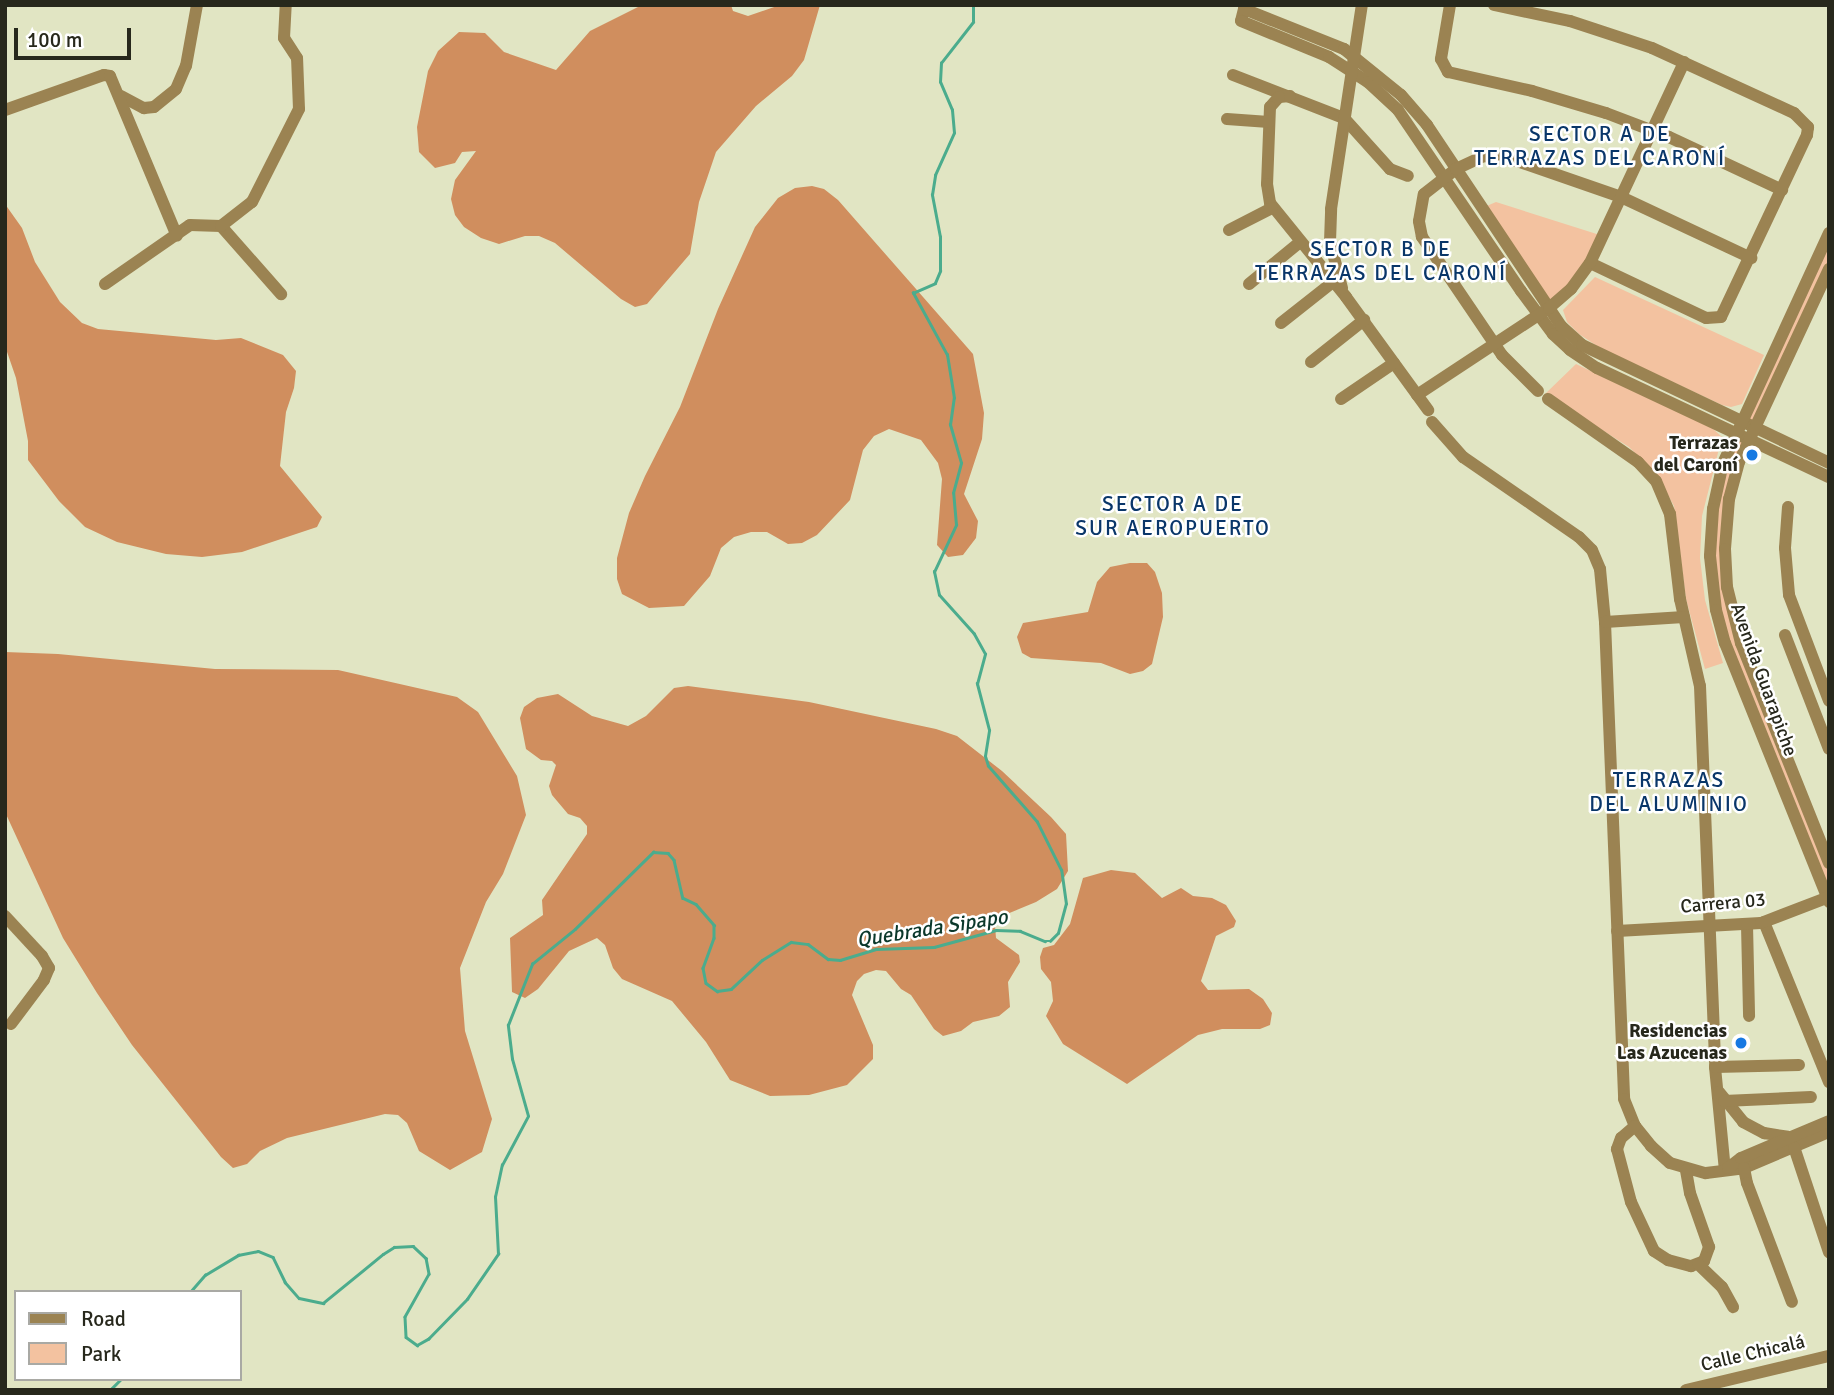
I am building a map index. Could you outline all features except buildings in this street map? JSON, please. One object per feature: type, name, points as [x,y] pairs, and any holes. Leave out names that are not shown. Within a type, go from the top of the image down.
[{"type":"street","points":[[121,96],[144,108],[154,107],[176,89],[186,66],[197,5]]},
{"type":"street","points":[[105,284],[190,225],[221,226],[251,202],[299,109],[297,58],[284,38],[286,5]]},
{"type":"street","points":[[1346,298],[1333,258],[1329,227],[1362,5]]},
{"type":"street","points":[[1450,5],[1441,59],[1448,72],[1552,96],[1652,130],[1782,190]]},
{"type":"street","points":[[1494,5],[1580,24],[1684,62],[1794,113],[1806,123],[1807,135],[1727,311],[1715,320],[1590,263]]},
{"type":"street","points":[[1243,12],[1314,35],[1354,56],[1412,107],[1450,173],[1544,312],[1590,351],[1739,427],[1829,463]]},
{"type":"street","points":[[1243,12],[1353,71],[1398,110],[1450,173]]},
{"type":"street","points":[[1417,395],[1544,312],[1570,289],[1590,263],[1684,62]]},
{"type":"street","points":[[5,110],[104,75],[113,78],[177,236]]},
{"type":"street","points":[[1233,75],[1344,118],[1390,169],[1408,176]]},
{"type":"street","points":[[1290,96],[1279,97],[1272,103],[1267,184],[1272,208],[1364,320],[1430,416],[1463,457],[1569,529],[1586,544],[1600,569],[1605,622],[1624,1099],[1635,1126],[1660,1155],[1686,1170],[1706,1173],[1744,1168],[1793,1142]]},
{"type":"street","points":[[1227,119],[1269,122]]},
{"type":"street","points":[[1725,1170],[1715,1067],[1712,926],[1700,686],[1684,617],[1671,514],[1656,481],[1630,456],[1543,395],[1517,373],[1433,257],[1419,230],[1421,199],[1427,190],[1450,173],[1476,158],[1492,156],[1577,180],[1751,258]]},
{"type":"street","points":[[1229,230],[1272,208]]},
{"type":"street","points":[[221,226],[281,294]]},
{"type":"street","name":"Avenida Guarapiche","points":[[1828,899],[1741,687],[1716,610],[1710,573],[1710,533],[1719,477],[1739,427],[1829,233]]},
{"type":"street","points":[[1249,284],[1300,242]]},
{"type":"street","name":"Avenida Guarapiche","points":[[1829,269],[1735,473],[1727,517],[1725,568],[1730,601],[1746,656],[1829,863]]},
{"type":"street","points":[[1281,323],[1333,282]]},
{"type":"street","points":[[1311,362],[1364,320]]},
{"type":"street","points":[[1341,399],[1394,363]]},
{"type":"street","points":[[1752,433],[1829,478]]},
{"type":"street","points":[[1788,507],[1785,548],[1789,596],[1828,699],[1811,705]]},
{"type":"street","points":[[1605,622],[1684,617]]},
{"type":"street","points":[[1785,635],[1829,749]]},
{"type":"street","name":"Carrera 03","points":[[1617,932],[1747,925],[1764,922],[1828,899]]},
{"type":"street","points":[[5,916],[42,956],[49,968],[44,980],[11,1024]]},
{"type":"street","points":[[1764,922],[1829,1082]]},
{"type":"street","points":[[1747,925],[1749,1016]]},
{"type":"street","points":[[1715,1067],[1799,1065]]},
{"type":"street","points":[[1717,1088],[1735,1115],[1752,1127],[1793,1142]]},
{"type":"street","points":[[1724,1101],[1811,1097]]},
{"type":"street","points":[[1635,1126],[1621,1138],[1617,1152],[1648,1242],[1659,1255],[1691,1266],[1706,1258],[1709,1247],[1690,1193],[1686,1170]]},
{"type":"street","points":[[1725,1170],[1741,1158],[1828,1129],[1829,1147]]},
{"type":"street","points":[[1793,1142],[1829,1252]]},
{"type":"street","points":[[1744,1168],[1747,1183],[1792,1302]]},
{"type":"street","points":[[1699,1264],[1722,1287],[1733,1307]]},
{"type":"street","name":"Calle Chicalá","points":[[1686,1390],[1829,1356]]},
{"type":"green space","points":[[1496,202],[1603,236],[1590,263],[1549,308],[1482,208]]},
{"type":"green space","points":[[1829,233],[1829,269],[1754,428],[1741,422]]},
{"type":"green space","points":[[1595,277],[1764,355],[1742,404],[1731,407],[1722,405],[1600,348],[1579,334],[1567,322],[1563,310]]},
{"type":"green space","points":[[1576,364],[1712,428],[1722,437],[1702,516],[1700,558],[1705,600],[1723,663],[1705,669],[1686,599],[1674,506],[1657,475],[1629,447],[1545,394]]},
{"type":"green space","points":[[1736,432],[1749,439],[1729,499],[1730,601],[1829,863],[1829,902],[1725,643],[1710,533]]},
{"type":"shaded area","points":[[642,5],[731,5],[733,11],[748,16],[780,5],[820,5],[804,60],[792,76],[756,106],[716,152],[699,202],[690,254],[647,304],[635,307],[621,299],[555,243],[539,236],[525,236],[499,244],[481,238],[464,227],[455,215],[451,199],[455,180],[476,151],[462,152],[455,163],[435,168],[419,152],[417,127],[428,71],[438,51],[459,32],[485,33],[504,52],[556,70],[590,31]]},
{"type":"shaded area","points":[[812,186],[824,189],[838,200],[973,354],[984,413],[982,439],[964,494],[978,521],[976,538],[963,555],[948,557],[937,545],[942,479],[938,463],[921,440],[889,429],[874,436],[863,450],[850,500],[817,535],[802,543],[788,544],[767,532],[751,532],[734,537],[721,548],[710,576],[684,606],[649,608],[622,594],[617,579],[617,558],[629,513],[680,407],[718,309],[755,227],[778,198],[795,188]]},
{"type":"shaded area","points":[[5,204],[22,228],[35,262],[60,302],[82,323],[98,329],[216,340],[241,338],[283,355],[296,371],[286,412],[280,466],[322,517],[317,527],[242,552],[202,557],[166,554],[117,542],[85,527],[59,501],[28,460],[28,441],[16,378],[5,346]]},
{"type":"shaded area","points":[[1147,563],[1155,572],[1162,593],[1163,617],[1152,664],[1143,671],[1130,674],[1101,663],[1031,658],[1022,653],[1017,637],[1023,623],[1088,612],[1097,582],[1110,567]]},
{"type":"shaded area","points":[[5,652],[58,654],[215,669],[338,670],[457,697],[478,712],[517,776],[526,815],[503,874],[486,902],[460,968],[465,1031],[492,1119],[482,1152],[450,1170],[419,1151],[407,1123],[398,1115],[385,1114],[287,1138],[260,1151],[247,1164],[233,1168],[221,1157],[132,1045],[97,993],[63,938],[5,812]]},
{"type":"shaded area","points":[[688,686],[809,702],[936,729],[957,736],[1002,771],[1051,817],[1066,834],[1068,871],[1057,889],[1036,902],[1007,914],[995,926],[996,938],[1019,955],[1020,962],[1008,982],[1010,1007],[999,1016],[973,1022],[961,1031],[943,1036],[934,1029],[911,995],[901,989],[886,971],[876,970],[864,974],[857,981],[852,995],[873,1045],[873,1059],[847,1085],[809,1095],[770,1096],[730,1080],[706,1042],[672,1001],[622,979],[613,968],[605,945],[597,938],[569,951],[538,989],[525,998],[512,992],[510,938],[543,915],[542,900],[587,834],[587,826],[580,818],[568,814],[552,795],[549,786],[556,765],[552,761],[541,760],[526,749],[520,718],[524,707],[537,698],[558,694],[592,716],[628,726],[646,716],[674,688]]},
{"type":"shaded area","points":[[1111,870],[1135,873],[1162,898],[1181,888],[1193,896],[1212,898],[1226,905],[1236,921],[1234,927],[1216,936],[1201,981],[1208,990],[1249,989],[1263,999],[1272,1013],[1270,1025],[1260,1029],[1222,1029],[1198,1035],[1127,1084],[1063,1044],[1046,1016],[1053,1001],[1051,982],[1041,969],[1040,957],[1043,948],[1054,945],[1070,924],[1083,878]]},
{"type":"waterway","name":"Quebrada Sipapo","points":[[192,1290],[205,1275],[238,1255],[258,1251],[273,1257],[285,1282],[299,1298],[323,1303],[394,1247],[413,1246],[426,1258],[429,1274],[405,1317],[406,1337],[417,1345],[428,1339],[467,1299],[498,1254],[495,1197],[502,1165],[528,1116],[512,1059],[508,1025],[532,964],[575,929],[653,852],[668,853],[674,860],[683,898],[696,904],[714,925],[714,938],[703,968],[706,983],[717,991],[731,989],[762,960],[791,942],[808,944],[828,959],[840,960],[876,949],[934,947],[996,930],[1020,931],[1045,941],[1050,941],[1058,933],[1066,904],[1061,870],[1037,822],[988,766],[985,756],[989,730],[977,684],[985,654],[974,634],[939,595],[934,572],[956,525],[953,493],[961,463],[950,425],[954,398],[947,355],[913,293],[935,283],[940,271],[940,237],[932,195],[935,175],[954,133],[952,110],[940,82],[941,63],[973,22],[973,5]]},
{"type":"waterway","name":"Quebrada Sipapo","points":[[110,1390],[119,1381]]},
{"type":"place","name":"Terrazas del Caroní","points":[[1752,455]]},
{"type":"place","name":"Residencias Las Azucenas","points":[[1741,1043]]},
{"type":"district","name":"SECTOR A DE TERRAZAS DEL CARONÍ","points":[[1600,146]]},
{"type":"district","name":"SECTOR B DE TERRAZAS DEL CARONÍ","points":[[1381,261]]},
{"type":"district","name":"SECTOR A DE SUR AEROPUERTO","points":[[1173,516]]},
{"type":"district","name":"TERRAZAS DEL ALUMINIO","points":[[1669,792]]}]
